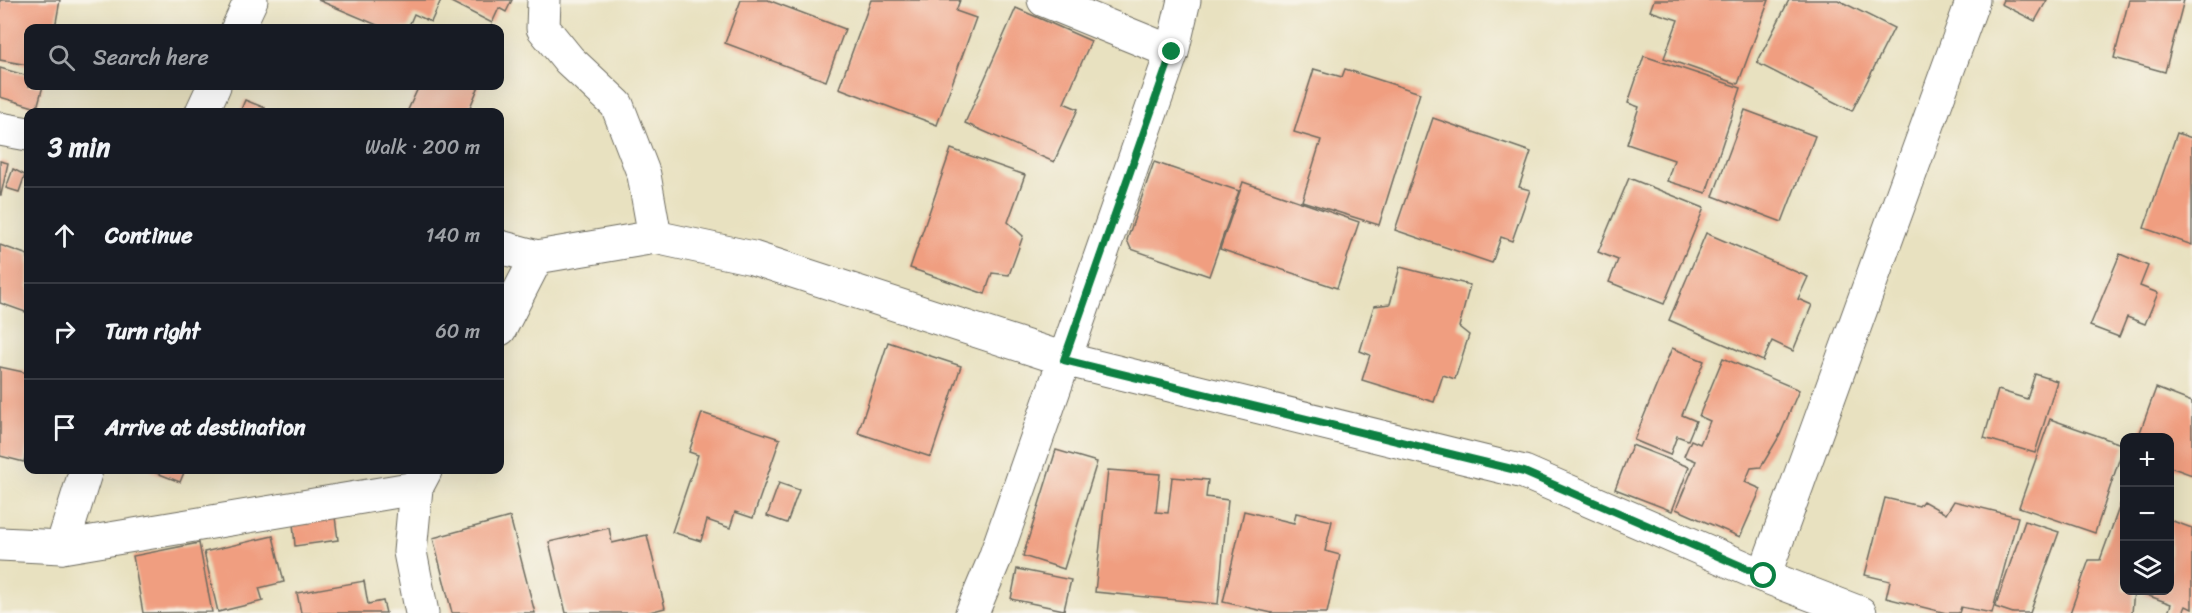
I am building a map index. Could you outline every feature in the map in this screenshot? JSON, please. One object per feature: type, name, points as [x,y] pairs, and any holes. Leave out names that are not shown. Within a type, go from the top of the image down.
[{"type":"street","points":[[240,24],[251,0]]},
{"type":"street","points":[[544,0],[543,28],[569,60],[617,105],[644,175],[655,237]]},
{"type":"street","points":[[1044,0],[1172,52]]},
{"type":"street","points":[[972,613],[995,558],[1172,52],[1184,0]]},
{"type":"street","points":[[1764,576],[1973,0]]},
{"type":"street","points":[[204,108],[212,90]]},
{"type":"street","points":[[0,129],[24,133]]},
{"type":"street","points":[[504,248],[537,257],[655,237],[753,258],[1064,360],[1524,472],[1764,576],[1860,613]]},
{"type":"street","points":[[504,321],[537,257]]},
{"type":"street","points":[[62,547],[85,474]]},
{"type":"street","points":[[0,544],[62,547],[421,479],[410,552],[422,613]]},
{"type":"building","points":[[0,0],[60,0],[56,24],[24,24],[24,64],[0,60]]},
{"type":"building","points":[[318,0],[441,0],[431,22],[414,14],[410,24],[375,24]]},
{"type":"building","points":[[451,0],[512,0],[506,12],[499,8],[492,23]]},
{"type":"building","points":[[741,0],[768,0],[845,29],[826,81],[725,43]]},
{"type":"building","points":[[871,0],[960,0],[956,11],[976,18],[937,125],[839,88]]},
{"type":"building","points":[[1654,0],[1769,0],[1738,84],[1664,58],[1678,20],[1650,11]]},
{"type":"building","points":[[1789,0],[1838,0],[1894,28],[1852,111],[1757,63]]},
{"type":"building","points":[[2003,0],[2047,0],[2035,21],[2001,4]]},
{"type":"building","points":[[2129,0],[2184,0],[2165,72],[2114,58]]},
{"type":"building","points":[[1016,8],[1091,41],[1064,103],[1078,109],[1054,162],[965,123]]},
{"type":"building","points":[[1644,56],[1741,88],[1706,193],[1667,181],[1674,160],[1627,144],[1639,107],[1628,103]]},
{"type":"building","points":[[0,68],[24,75],[24,90],[42,90],[37,108],[0,97]]},
{"type":"building","points":[[1314,69],[1342,77],[1345,69],[1420,93],[1379,225],[1302,201],[1321,140],[1294,132]]},
{"type":"building","points":[[417,90],[477,90],[470,108],[409,108]]},
{"type":"building","points":[[245,100],[265,108],[242,108]]},
{"type":"building","points":[[1745,110],[1815,136],[1782,222],[1713,196]]},
{"type":"building","points":[[1433,118],[1531,152],[1519,187],[1530,190],[1512,241],[1501,237],[1492,263],[1395,230]]},
{"type":"building","points":[[2177,133],[2192,138],[2192,245],[2144,228]]},
{"type":"building","points":[[951,149],[1025,175],[1008,222],[1023,236],[1009,275],[992,273],[985,294],[910,268]]},
{"type":"building","points":[[0,161],[8,163],[1,195],[0,195]]},
{"type":"building","points":[[1154,162],[1239,191],[1209,276],[1131,249],[1127,240]]},
{"type":"building","points":[[13,169],[24,174],[19,192],[6,188]]},
{"type":"building","points":[[1629,178],[1704,208],[1664,304],[1609,282],[1618,260],[1598,252]]},
{"type":"building","points":[[1243,182],[1359,222],[1337,288],[1220,249]]},
{"type":"building","points":[[1706,233],[1808,277],[1798,299],[1812,305],[1793,351],[1772,341],[1763,361],[1669,320]]},
{"type":"building","points":[[0,245],[24,254],[24,312],[0,303]]},
{"type":"building","points":[[2120,254],[2148,266],[2140,286],[2158,293],[2145,324],[2127,317],[2119,337],[2090,326]]},
{"type":"building","points":[[1400,267],[1470,285],[1459,327],[1469,335],[1455,379],[1443,375],[1434,402],[1362,380],[1370,355],[1360,351],[1374,306],[1390,304]]},
{"type":"building","points":[[888,342],[961,366],[931,457],[858,433]]},
{"type":"building","points":[[1672,348],[1704,361],[1682,415],[1696,421],[1688,440],[1677,436],[1670,455],[1634,440]]},
{"type":"building","points":[[1723,358],[1799,390],[1780,435],[1761,467],[1751,468],[1745,482],[1761,489],[1740,537],[1676,509],[1696,461],[1684,456],[1691,440],[1700,444],[1710,421],[1699,416]]},
{"type":"building","points":[[0,367],[24,372],[24,462],[0,456]]},
{"type":"building","points":[[2035,374],[2057,381],[2035,453],[1984,438],[1998,390],[2027,399]]},
{"type":"building","points":[[2156,388],[2192,402],[2192,475],[2174,468],[2174,433],[2140,433]]},
{"type":"building","points":[[702,413],[780,439],[753,518],[735,512],[730,528],[707,520],[701,541],[672,532],[698,455],[689,452]]},
{"type":"building","points":[[2050,419],[2120,444],[2120,457],[2095,533],[2019,507]]},
{"type":"building","points":[[1632,445],[1689,467],[1672,511],[1615,489]]},
{"type":"building","points":[[1056,450],[1097,462],[1064,569],[1023,556]]},
{"type":"building","points":[[1108,470],[1160,474],[1156,512],[1168,513],[1172,477],[1208,480],[1206,497],[1228,500],[1218,604],[1095,592]]},
{"type":"building","points":[[159,474],[183,474],[180,482]]},
{"type":"building","points":[[779,483],[799,490],[787,523],[767,516]]},
{"type":"building","points":[[1885,498],[1919,506],[1923,501],[1946,514],[1954,501],[2018,517],[1992,613],[1961,607],[1959,613],[1946,613],[1886,598],[1890,581],[1865,575]]},
{"type":"building","points":[[2120,505],[2120,595],[2134,595],[2132,613],[2070,613],[2089,560],[2100,560]]},
{"type":"building","points":[[1244,511],[1294,523],[1296,513],[1332,521],[1325,551],[1340,555],[1327,613],[1272,613],[1223,602]]},
{"type":"building","points":[[335,517],[338,540],[295,546],[293,523]]},
{"type":"building","points":[[510,517],[535,613],[452,613],[433,538]]},
{"type":"building","points":[[2025,521],[2059,532],[2030,613],[2013,613],[1995,607]]},
{"type":"building","points":[[2174,521],[2192,528],[2192,609],[2186,606],[2183,613],[2168,613],[2171,604],[2147,595],[2174,595]]},
{"type":"building","points":[[609,528],[612,543],[647,535],[665,608],[646,613],[566,613],[549,542]]},
{"type":"building","points":[[273,536],[284,582],[259,588],[263,601],[218,612],[204,552]]},
{"type":"building","points":[[199,543],[212,612],[143,613],[133,556]]},
{"type":"building","points":[[1017,569],[1071,580],[1064,610],[1011,599]]},
{"type":"building","points":[[364,581],[368,604],[383,601],[386,613],[301,613],[297,593]]},
{"type":"route","points":[[1172,52],[1064,360],[1524,472],[1764,576]]}]
